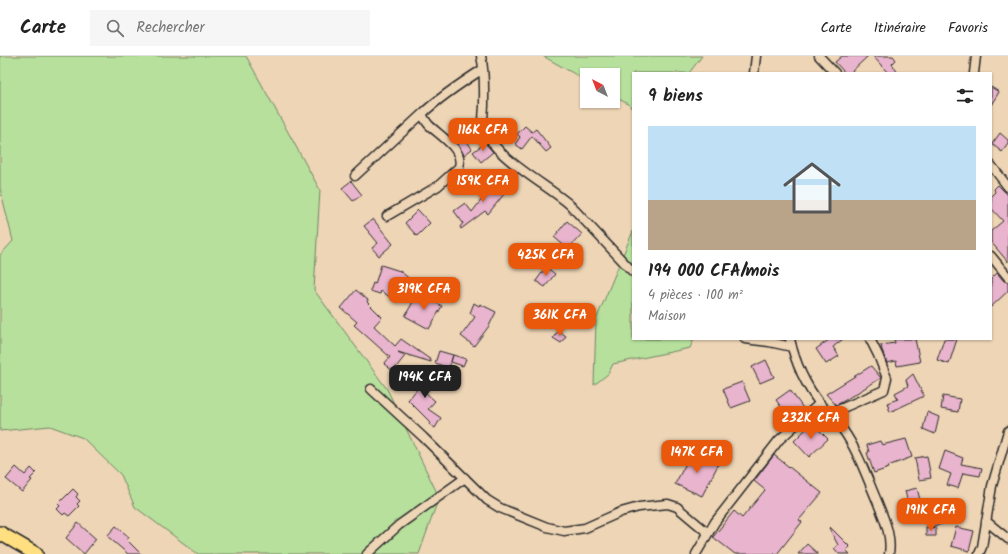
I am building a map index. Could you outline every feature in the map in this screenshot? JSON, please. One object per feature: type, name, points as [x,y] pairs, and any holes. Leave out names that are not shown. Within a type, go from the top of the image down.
[{"type":"main road","points":[[0,533],[36,554]]},
{"type":"street","points":[[481,56],[484,78],[483,125],[486,135],[490,141],[523,170],[560,196],[570,205],[632,271]]},
{"type":"street","points":[[754,72],[756,56]]},
{"type":"street","points":[[820,56],[834,72]]},
{"type":"street","points":[[974,72],[976,56]]},
{"type":"street","points":[[355,176],[422,114],[455,87],[482,69]]},
{"type":"street","points":[[387,216],[438,186],[459,167],[460,162],[454,148],[429,125],[422,114]]},
{"type":"street","points":[[992,166],[1008,187]]},
{"type":"street","points":[[992,257],[1008,277]]},
{"type":"street","points":[[753,340],[791,343],[805,380],[820,403],[850,441],[885,521],[889,536],[889,554]]},
{"type":"street","points":[[829,414],[884,390],[887,378],[870,340]]},
{"type":"street","points":[[371,389],[487,500],[500,508],[547,527],[564,531],[585,528],[621,512],[639,507],[668,504],[685,512],[708,533]]},
{"type":"street","points":[[696,554],[715,522],[779,440],[820,403]]},
{"type":"street","points":[[979,554],[992,486],[1006,444],[1008,431]]},
{"type":"street","points":[[367,554],[399,525],[465,478]]},
{"type":"street","points":[[986,521],[1008,539]]},
{"type":"green space","points":[[0,56],[246,56],[320,190],[314,290],[387,389],[439,497],[419,554],[198,554],[135,507],[121,475],[83,438],[50,426],[0,431],[0,255],[13,241],[0,188]]},
{"type":"green space","points":[[543,56],[702,56],[690,72],[632,72],[632,109],[628,104],[620,100],[620,68],[580,68],[580,77]]},
{"type":"green space","points":[[632,233],[632,340],[694,340],[690,348],[613,364],[608,374],[594,385],[596,320]]},
{"type":"building","points":[[842,56],[868,56],[851,72],[844,72],[835,62]]},
{"type":"building","points":[[873,56],[893,56],[896,60],[892,64],[897,72],[887,72]]},
{"type":"building","points":[[992,88],[999,92],[992,103]]},
{"type":"building","points":[[525,126],[532,132],[536,129],[551,148],[546,152],[532,136],[522,149],[515,144],[520,137],[517,134]]},
{"type":"building","points":[[461,131],[472,149],[464,155],[459,146],[451,137]]},
{"type":"building","points":[[1000,133],[1008,140],[1008,144],[1002,152],[992,144]]},
{"type":"building","points":[[485,143],[493,152],[481,162],[473,152]]},
{"type":"building","points":[[496,177],[509,188],[488,214],[485,211],[461,229],[460,227],[463,223],[454,211],[465,203],[472,212],[489,190],[487,189]]},
{"type":"building","points":[[351,181],[362,195],[353,201],[342,188]]},
{"type":"building","points":[[998,185],[1008,195],[1008,262],[992,243],[992,230],[1003,221],[992,209],[992,195],[995,192],[994,189]]},
{"type":"building","points":[[418,210],[430,223],[417,236],[405,223]]},
{"type":"building","points":[[373,219],[393,244],[379,256],[372,248],[378,243],[364,226]]},
{"type":"building","points":[[567,221],[582,234],[568,249],[554,237]]},
{"type":"building","points":[[381,265],[400,271],[412,281],[397,302],[381,291],[380,294],[370,291],[373,283],[375,284]]},
{"type":"building","points":[[546,267],[555,274],[545,287],[536,281]]},
{"type":"building","points":[[997,273],[1004,281],[1008,282],[1008,291],[992,306],[992,278]]},
{"type":"building","points":[[356,290],[368,300],[367,302],[382,317],[374,326],[395,346],[401,339],[431,360],[431,362],[398,352],[405,356],[393,371],[384,364],[390,357],[354,325],[357,322],[341,308]]},
{"type":"building","points":[[418,293],[442,306],[429,329],[405,316]]},
{"type":"building","points":[[474,303],[479,306],[480,304],[496,312],[489,326],[474,346],[461,336],[475,317],[470,313]]},
{"type":"building","points":[[558,331],[566,336],[561,343],[553,338]]},
{"type":"building","points":[[829,340],[842,340],[833,347],[839,356],[826,364],[816,349]]},
{"type":"building","points":[[894,340],[915,340],[920,362],[897,366],[896,361],[887,363],[881,345],[895,343]]},
{"type":"building","points":[[944,340],[957,340],[949,364],[937,360]]},
{"type":"building","points":[[439,351],[453,355],[449,368],[435,363]]},
{"type":"building","points":[[453,355],[466,359],[463,366],[451,362]]},
{"type":"building","points":[[766,360],[774,377],[760,383],[752,367]]},
{"type":"building","points":[[871,366],[881,378],[836,405],[826,394]]},
{"type":"building","points":[[426,371],[436,379],[426,393],[435,401],[428,409],[441,418],[435,428],[429,424],[430,422],[408,400],[418,388],[414,386]]},
{"type":"building","points":[[913,374],[924,396],[890,412],[887,403],[898,399],[895,393],[908,386],[906,380]]},
{"type":"building","points":[[742,382],[750,401],[731,408],[723,389]]},
{"type":"building","points":[[790,390],[803,408],[789,418],[776,400]]},
{"type":"building","points":[[943,396],[960,399],[958,412],[941,409]]},
{"type":"building","points":[[927,412],[939,417],[935,434],[923,429]]},
{"type":"building","points":[[814,425],[828,439],[809,457],[794,441],[809,426]]},
{"type":"building","points":[[906,439],[912,457],[888,466],[889,468],[874,473],[867,453],[869,452],[867,445],[880,441],[882,445]]},
{"type":"building","points":[[945,451],[963,458],[961,464],[982,468],[980,476],[963,473],[958,488],[947,485],[951,474],[939,469]]},
{"type":"building","points":[[692,452],[719,463],[702,496],[675,484]]},
{"type":"building","points":[[774,455],[822,493],[799,520],[802,522],[777,554],[735,554],[713,537],[734,511],[742,518],[765,490],[754,481]]},
{"type":"building","points":[[927,456],[931,478],[919,480],[915,458]]},
{"type":"building","points":[[16,467],[25,475],[31,468],[36,473],[30,479],[32,480],[22,492],[6,479]]},
{"type":"building","points":[[917,488],[922,508],[910,511],[905,491]]},
{"type":"building","points":[[73,489],[78,494],[76,497],[80,501],[77,504],[79,506],[69,516],[65,513],[63,515],[57,509],[60,506],[58,504]]},
{"type":"building","points":[[947,508],[950,522],[931,527],[927,513]]},
{"type":"building","points":[[78,523],[96,539],[84,554],[66,538]]},
{"type":"building","points":[[116,526],[129,537],[127,540],[141,554],[128,554],[107,536]]},
{"type":"building","points":[[830,527],[850,547],[846,550],[850,554],[839,554],[834,548],[838,545],[829,528]]},
{"type":"building","points":[[926,527],[936,528],[936,536],[926,536]]},
{"type":"building","points":[[956,527],[974,531],[969,551],[951,546]]},
{"type":"building","points":[[807,544],[818,554],[798,554]]}]
